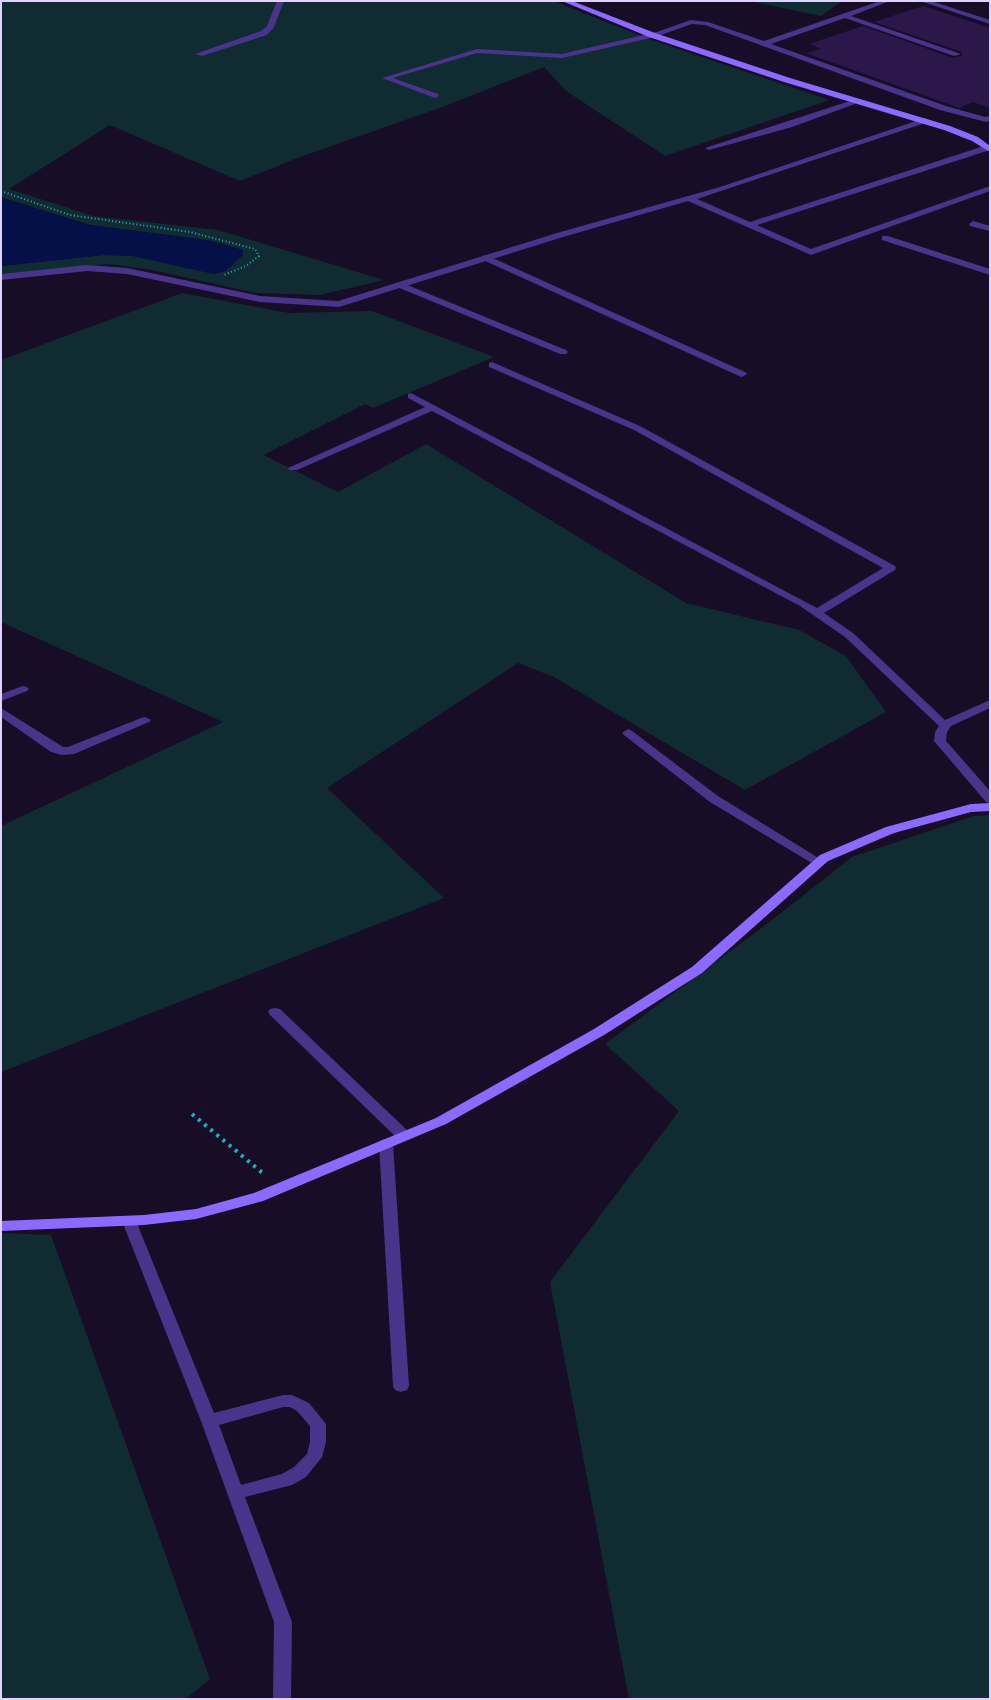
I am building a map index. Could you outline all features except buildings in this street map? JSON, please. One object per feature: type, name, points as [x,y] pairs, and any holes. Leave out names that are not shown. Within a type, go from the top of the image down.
[{"type":"street","points":[[199,54],[264,33],[270,27],[281,1]]},
{"type":"street","points":[[565,1],[652,35],[858,101],[925,120],[975,139],[989,149]]},
{"type":"street","points":[[764,44],[886,1]]},
{"type":"street","points":[[922,1],[990,22]]},
{"type":"street","points":[[845,16],[957,54]]},
{"type":"street","points":[[434,96],[386,78],[477,51],[562,56],[652,35],[676,26],[697,22],[943,108],[986,120],[990,118]]},
{"type":"street","points":[[709,148],[789,125],[858,101]]},
{"type":"street","points":[[913,117],[943,108]]},
{"type":"street","points":[[1,277],[87,268],[127,271],[260,299],[339,304],[560,235],[723,189],[925,120]]},
{"type":"street","points":[[749,225],[989,149]]},
{"type":"street","points":[[690,198],[811,252],[990,188]]},
{"type":"street","points":[[974,224],[990,229]]},
{"type":"street","points":[[885,238],[990,272]]},
{"type":"street","points":[[486,258],[742,374]]},
{"type":"street","points":[[400,285],[563,352]]},
{"type":"street","points":[[492,365],[637,428],[891,568],[816,613]]},
{"type":"street","points":[[411,396],[804,604],[849,635],[945,726]]},
{"type":"street","points":[[293,468],[433,407]]},
{"type":"street","points":[[1,698],[23,689]]},
{"type":"street","points":[[990,703],[945,726],[941,732],[940,741],[990,799]]},
{"type":"street","points":[[1,711],[55,749],[62,751],[70,751],[145,720]]},
{"type":"street","points":[[628,733],[714,799],[819,862]]},
{"type":"street","points":[[1,1226],[129,1221],[196,1214],[258,1197],[441,1121],[599,1032],[697,970],[824,858],[890,830],[971,808],[990,807]]},
{"type":"street","points":[[275,1012],[404,1136]]},
{"type":"street","points":[[386,1144],[401,1386]]},
{"type":"street","points":[[129,1221],[209,1421],[283,1622],[282,1699]]},
{"type":"street","points":[[209,1421],[292,1401],[303,1407],[318,1424],[318,1442],[314,1457],[300,1472],[286,1480],[236,1493]]},
{"type":"path","points":[[1,191],[70,215],[190,232],[255,249],[259,256],[246,266],[220,276]]},
{"type":"path","points":[[192,1114],[257,1167],[279,1188]]},
{"type":"green space","points":[[1,1],[553,1],[649,39],[829,100],[665,156],[566,91],[544,67],[445,106],[300,157],[240,181],[110,125],[9,189],[93,216],[218,230],[384,280],[320,295],[256,293],[153,270],[108,264],[1,274],[1,266],[104,255],[133,256],[214,274],[243,250],[207,240],[90,225],[1,197]]},
{"type":"green space","points":[[750,1],[842,1],[821,16]]},
{"type":"green space","points":[[182,293],[289,313],[372,311],[494,357],[373,408],[365,404],[263,455],[338,492],[426,444],[686,603],[799,630],[846,656],[886,712],[745,790],[554,677],[518,663],[327,788],[444,898],[1,1072],[1,826],[223,722],[1,622],[1,360]]},
{"type":"green space","points":[[990,815],[990,1699],[629,1699],[550,1282],[679,1111],[605,1044],[763,927],[852,857],[974,816]]},
{"type":"green space","points":[[1,1233],[51,1235],[210,1679],[186,1699],[1,1699]]},
{"type":"shaded area","points":[[1,198],[90,225],[207,240],[243,250],[243,255],[226,271],[214,274],[133,256],[104,255],[1,266]]}]
